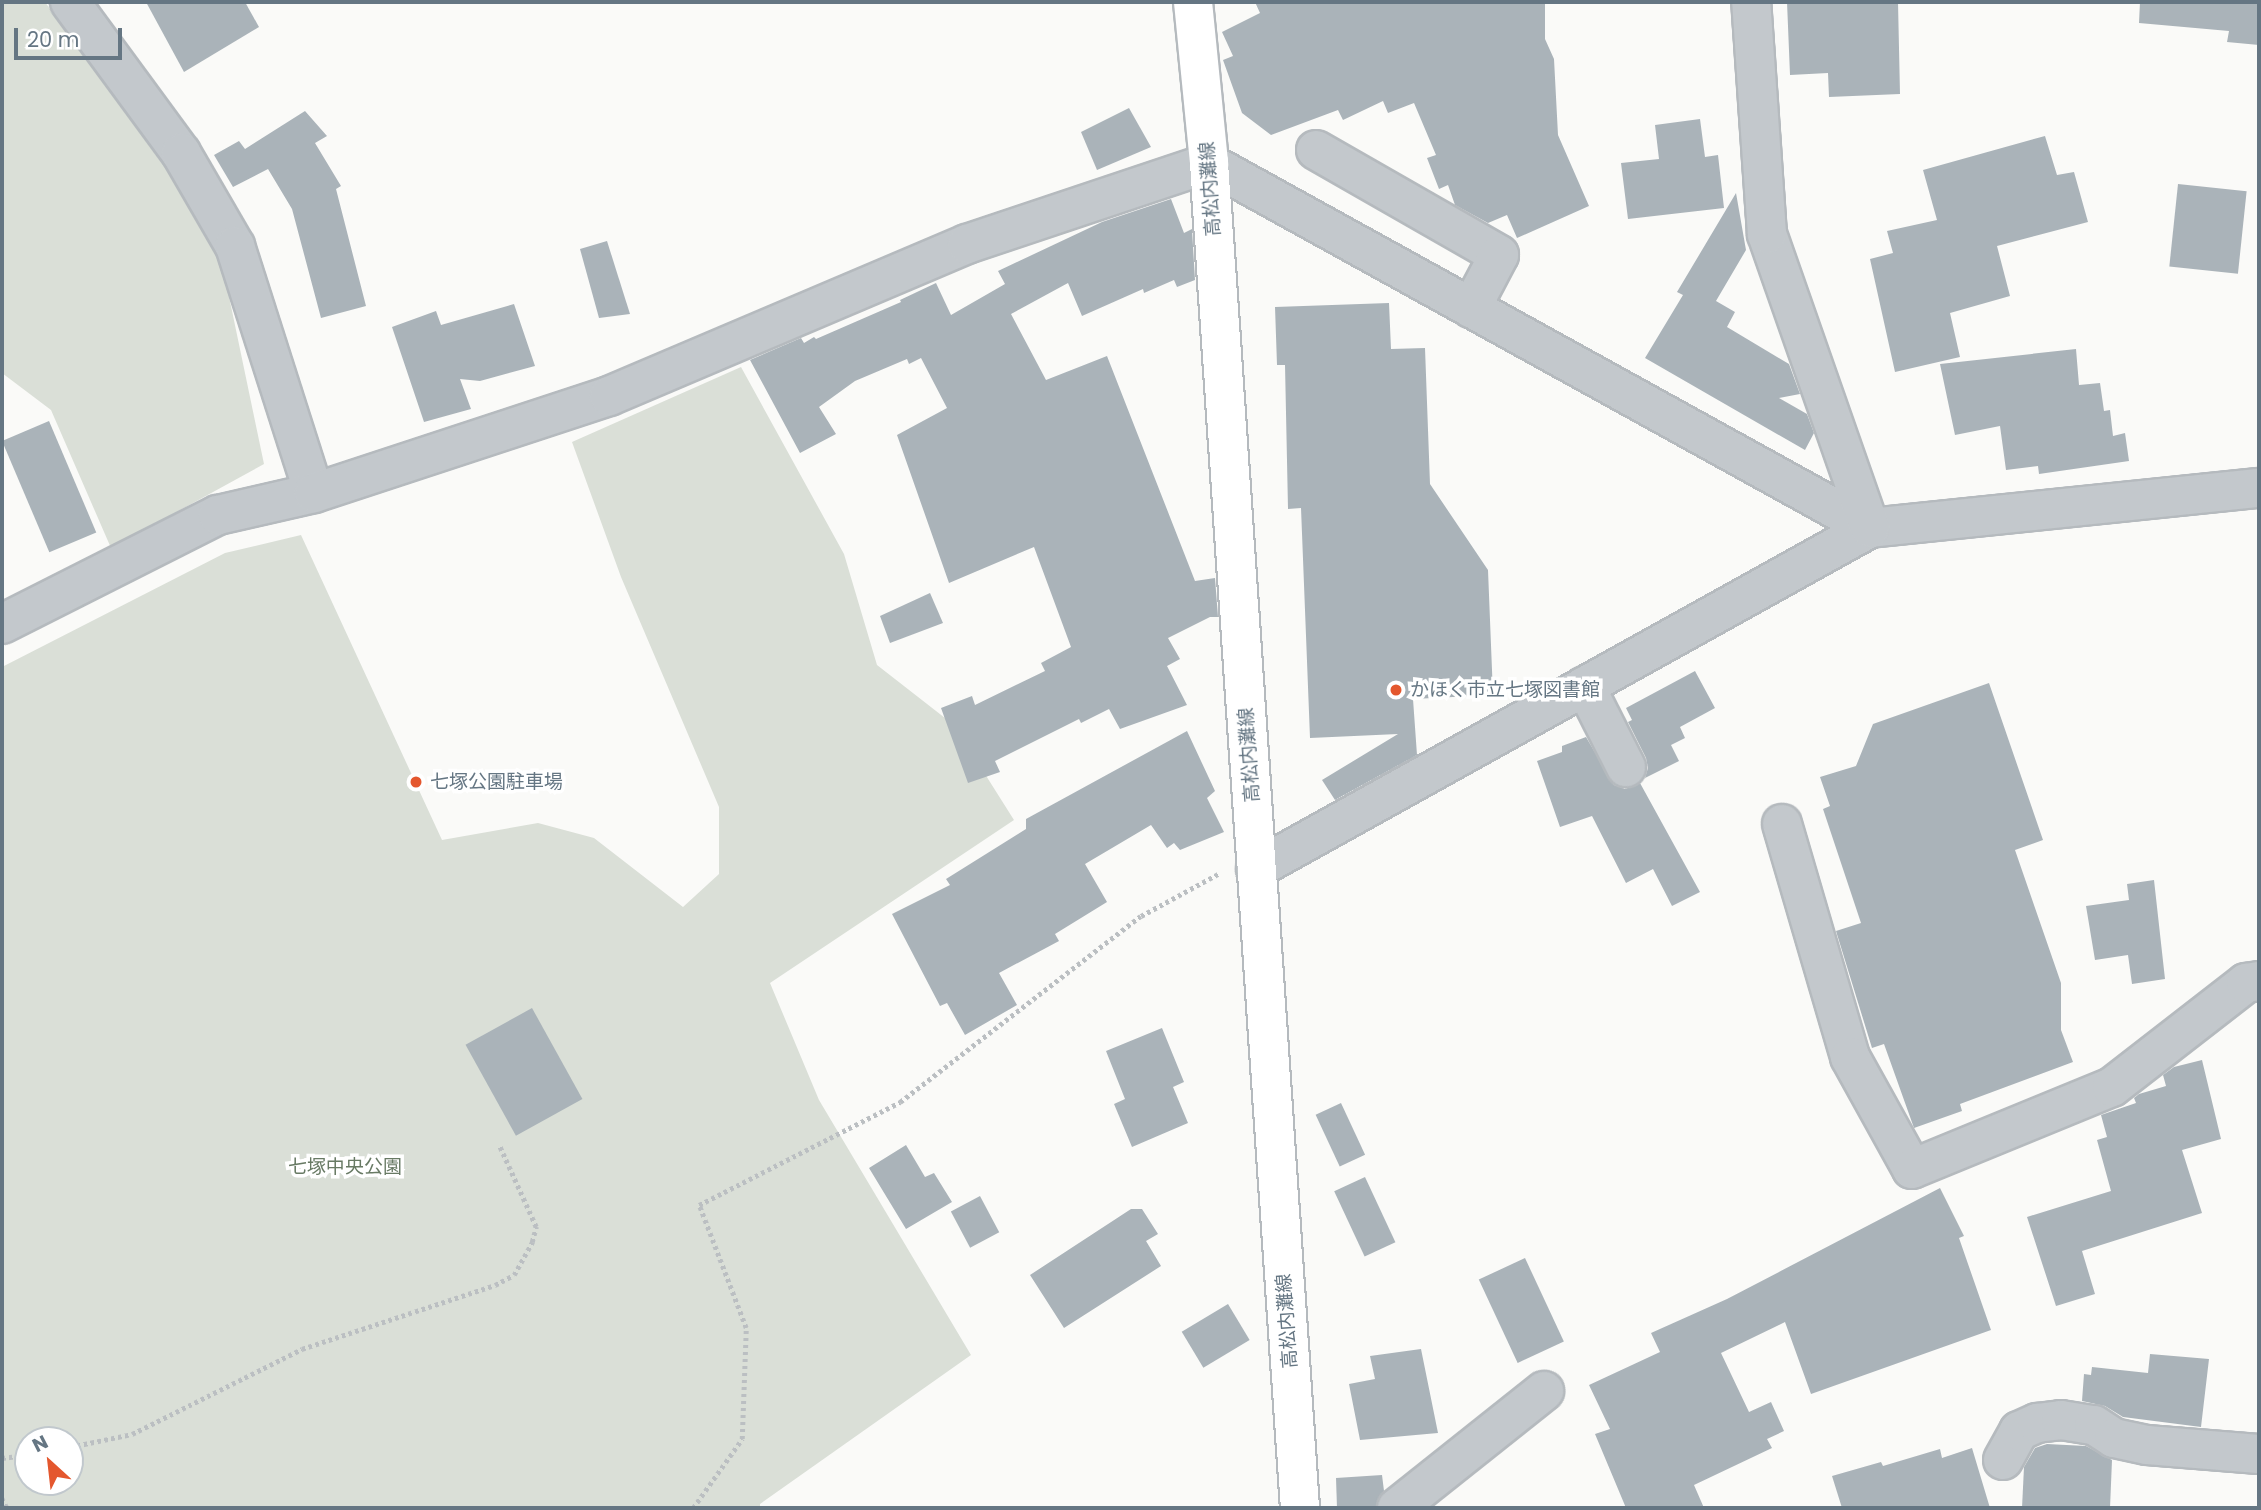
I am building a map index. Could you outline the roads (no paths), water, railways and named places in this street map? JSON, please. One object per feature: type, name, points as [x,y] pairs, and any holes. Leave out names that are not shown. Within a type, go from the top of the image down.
[{"type":"main road","name":"高松内灘線","points":[[1193,2],[1209,163],[1300,1508]]},
{"type":"street","points":[[70,2],[181,153],[235,246],[314,493]]},
{"type":"street","points":[[1751,2],[1767,234],[1870,528]]},
{"type":"street","points":[[1317,150],[1499,255],[1471,308]]},
{"type":"street","points":[[2,624],[218,515],[314,493],[609,396],[967,244],[1209,163],[1870,528]]},
{"type":"street","points":[[1256,869],[1870,528],[2259,488]]},
{"type":"street","points":[[1585,687],[1626,767]]},
{"type":"street","points":[[1782,824],[1850,1058],[1912,1169],[2112,1087],[2246,984],[2259,982]]},
{"type":"street","points":[[1396,1508],[1545,1391]]},
{"type":"street","points":[[2003,1460],[2019,1431],[2037,1423],[2062,1420],[2094,1425],[2113,1438],[2147,1445],[2259,1454]]},
{"type":"place","name":"かほく市立七塚図書館","points":[[1396,690]]},
{"type":"place","name":"七塚公園駐車場","points":[[416,782]]},
{"type":"park label","name":"七塚中央公園","points":[[345,1167]]}]
